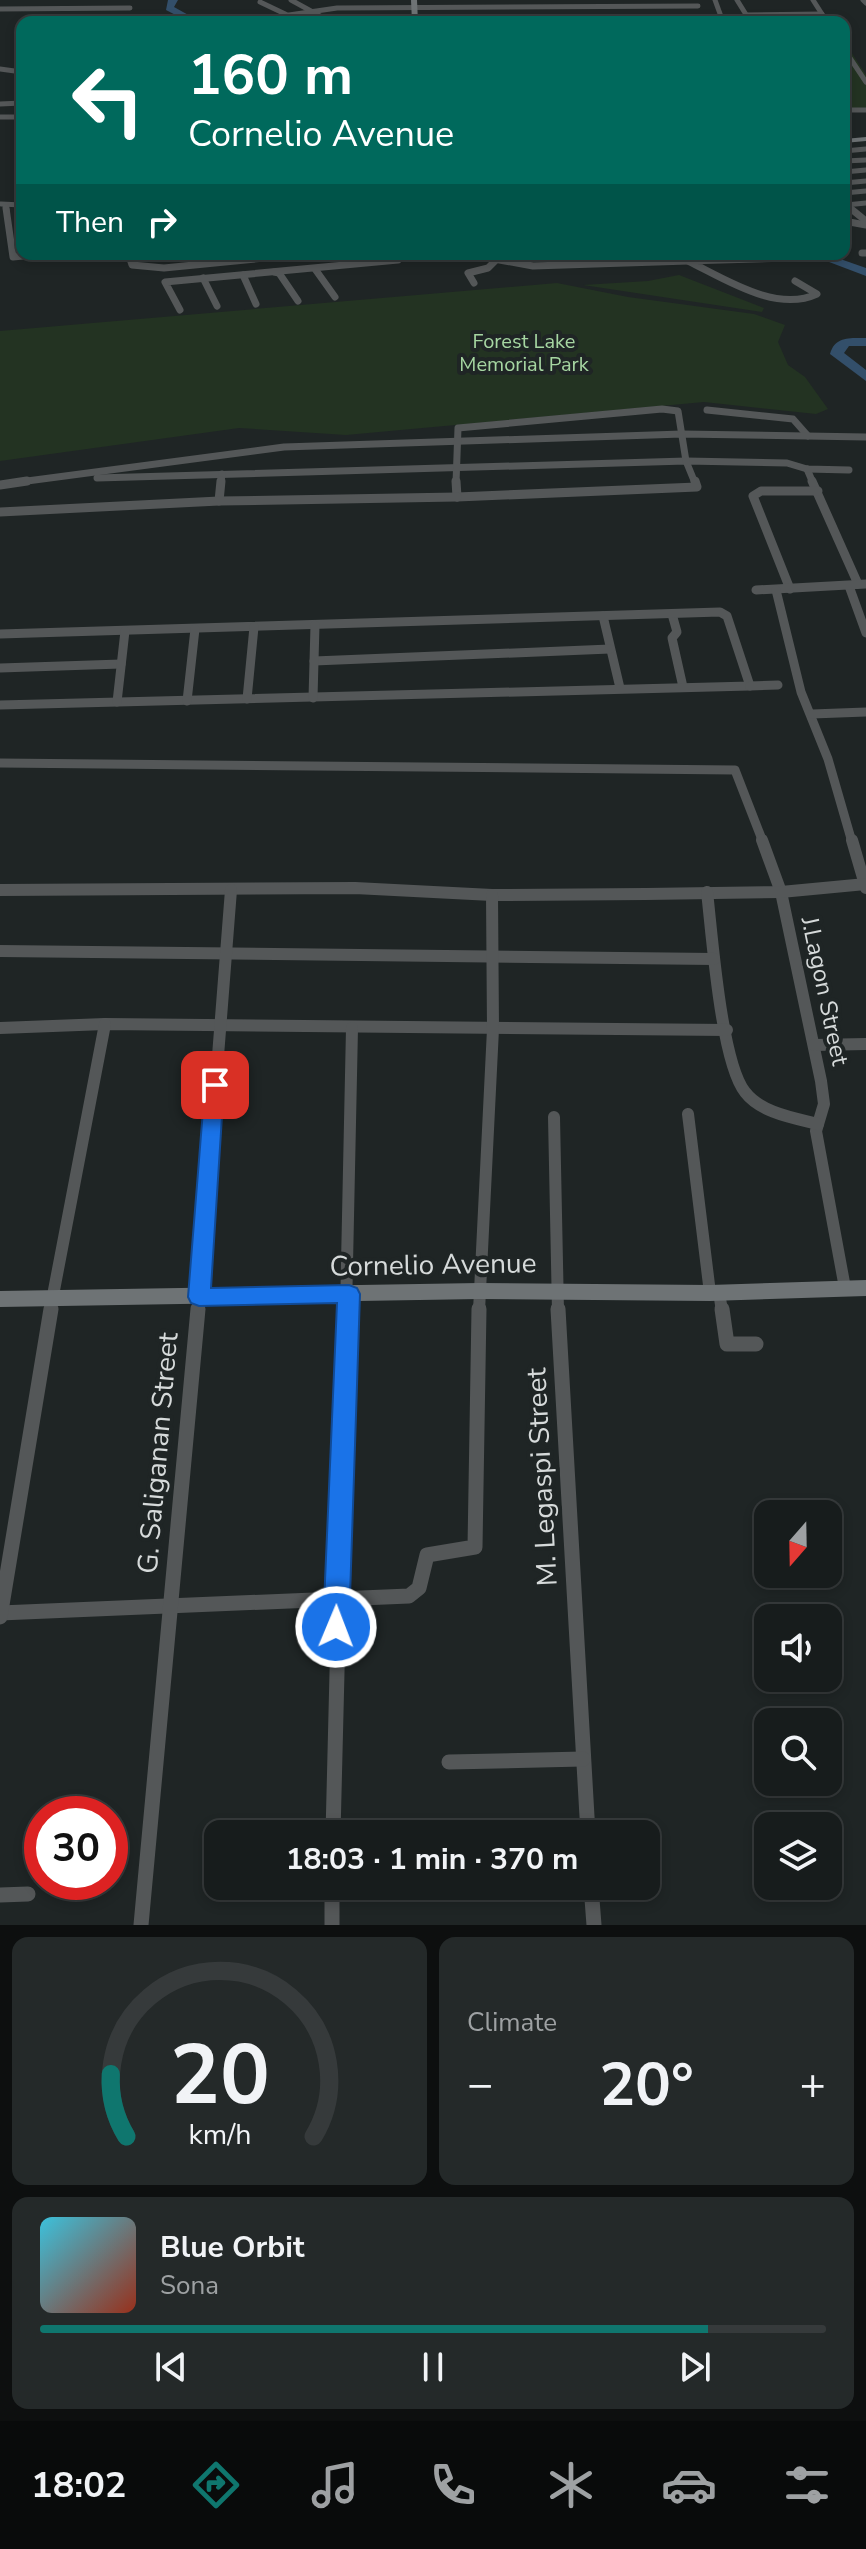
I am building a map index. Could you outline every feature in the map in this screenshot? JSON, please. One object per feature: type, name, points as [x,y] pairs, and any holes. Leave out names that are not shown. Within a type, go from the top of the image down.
[{"type":"street","points":[[291,0],[321,16]]},
{"type":"street","points":[[321,0],[351,16]]},
{"type":"street","points":[[445,0],[447,7]]},
{"type":"street","points":[[500,0],[504,16]]},
{"type":"street","points":[[597,0],[602,16]]},
{"type":"street","points":[[737,0],[746,15],[822,14]]},
{"type":"street","points":[[813,0],[822,14]]},
{"type":"street","points":[[260,2],[289,15],[337,8],[439,16]]},
{"type":"street","points":[[504,16],[602,16],[696,3],[702,16]]},
{"type":"street","points":[[716,3],[740,7]]},
{"type":"street","points":[[415,13],[447,7],[476,7],[504,16],[701,13]]},
{"type":"street","points":[[348,14],[415,13],[476,7]]},
{"type":"street","points":[[0,9],[130,8]]},
{"type":"street","points":[[850,60],[866,82]]},
{"type":"street","points":[[850,106],[852,110],[866,110]]},
{"type":"street","points":[[3,204],[13,257],[16,257]]},
{"type":"street","points":[[8,227],[16,226]]},
{"type":"street","points":[[0,237],[16,241]]},
{"type":"street","points":[[130,260],[132,265],[164,268],[237,260]]},
{"type":"street","points":[[275,260],[276,271],[298,301]]},
{"type":"street","points":[[180,310],[165,282],[398,260]]},
{"type":"street","points":[[491,260],[525,266],[722,260]]},
{"type":"street","points":[[595,264],[596,260]]},
{"type":"street","points":[[474,283],[468,273],[488,268],[495,261]]},
{"type":"street","points":[[688,261],[781,301],[804,301],[817,294],[795,281]]},
{"type":"street","points":[[315,269],[335,297]]},
{"type":"street","points":[[243,275],[256,304]]},
{"type":"street","points":[[203,278],[217,306]]},
{"type":"street","points":[[0,512],[219,501],[457,497],[694,490],[697,487],[686,461],[678,411],[662,409],[457,429],[457,497]]},
{"type":"street","points":[[707,410],[793,419],[808,436]]},
{"type":"street","points":[[0,485],[269,448],[682,434],[866,437]]},
{"type":"street","points":[[69,475],[92,478],[686,461],[794,464],[807,469],[849,470]]},
{"type":"street","points":[[807,469],[857,585],[866,633]]},
{"type":"street","points":[[219,501],[222,474]]},
{"type":"street","points":[[790,589],[753,496],[766,491],[818,491]]},
{"type":"street","points":[[756,590],[857,585]]},
{"type":"street","points":[[0,890],[355,888],[492,895],[781,892],[866,885],[812,714],[799,683],[776,590]]},
{"type":"street","points":[[0,634],[725,613],[750,686]]},
{"type":"street","points":[[672,614],[677,632],[672,637],[683,687]]},
{"type":"street","points":[[603,616],[620,688]]},
{"type":"street","points":[[313,698],[315,625]]},
{"type":"street","points":[[247,699],[254,627]]},
{"type":"street","points":[[187,701],[195,629]]},
{"type":"street","points":[[117,702],[125,631]]},
{"type":"street","points":[[314,661],[610,649]]},
{"type":"street","points":[[0,668],[121,664]]},
{"type":"street","points":[[0,705],[778,685]]},
{"type":"street","points":[[812,714],[866,712]]},
{"type":"street","name":"J.Lagon Street","points":[[0,763],[728,768],[739,775],[781,892],[824,1104],[818,1124],[818,1143],[845,1288]]},
{"type":"street","name":"G. Saliganan Street","points":[[141,1925],[199,1297],[231,890]]},
{"type":"street","points":[[707,892],[714,959],[736,1075],[747,1094],[765,1107],[818,1124]]},
{"type":"street","points":[[105,1024],[52,1300],[0,1615],[413,1595],[419,1588],[427,1555],[475,1547],[479,1291],[493,1029],[492,895]]},
{"type":"street","points":[[0,951],[714,959]]},
{"type":"street","points":[[0,1028],[105,1024],[727,1030]]},
{"type":"street","points":[[333,1820],[336,1598],[349,1294],[352,1028]]},
{"type":"street","points":[[814,1045],[866,1044]]},
{"type":"street","points":[[688,1114],[715,1292],[727,1344],[756,1344]]},
{"type":"street","name":"M. Legaspi Street","points":[[554,1117],[557,1292],[587,1820]]},
{"type":"street","name":"Cornelio Avenue","points":[[0,1299],[866,1288]]},
{"type":"street","points":[[449,1762],[583,1759]]},
{"type":"street","points":[[0,1895],[24,1894]]},
{"type":"street","points":[[332,1900],[332,1925]]},
{"type":"street","points":[[592,1900],[594,1925]]},
{"type":"green space","points":[[850,50],[866,75],[866,111],[850,111]]},
{"type":"green space","points":[[679,275],[764,308],[762,312],[583,285],[648,281]]},
{"type":"green space","name":"Forest Lake Memorial Park","points":[[557,283],[628,297],[754,314],[785,325],[778,342],[788,365],[805,377],[828,409],[816,414],[704,402],[346,435],[239,428],[0,461],[0,331]]},
{"type":"waterway","points":[[173,0],[169,8],[184,16]]},
{"type":"waterway","points":[[831,260],[866,272]]},
{"type":"waterway","points":[[866,342],[846,342],[839,347],[837,354],[866,377]]},
{"type":"route","points":[[215,1085],[199,1297],[349,1294],[336,1627]]}]
